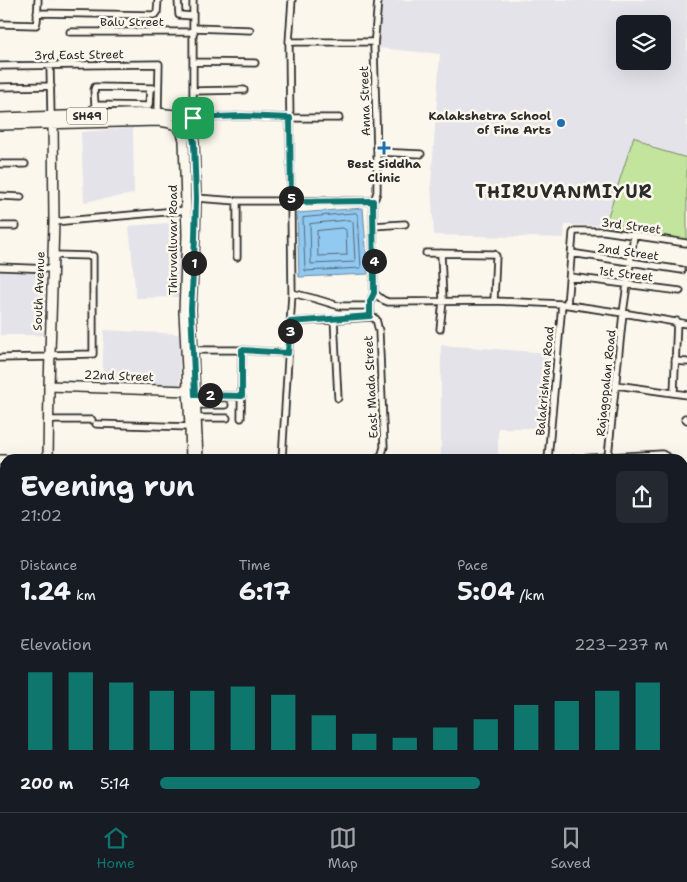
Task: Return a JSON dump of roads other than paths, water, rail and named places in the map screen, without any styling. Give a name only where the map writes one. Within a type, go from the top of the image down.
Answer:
[{"type":"main road","name":"Thiruvalluvar Road","points":[[52,120],[158,113],[175,115],[184,120],[192,132]]},
{"type":"main road","name":"Thiruvalluvar Road","points":[[0,118],[159,121],[176,125],[182,130],[187,210],[184,312],[190,363]]},
{"type":"main road","name":"SH49","points":[[0,125],[52,120]]},
{"type":"main road","name":"South Avenue","points":[[48,454],[54,222],[52,120]]},
{"type":"main road","name":"SH49","points":[[191,454],[191,309],[196,198],[192,132]]},
{"type":"main road","name":"22nd Street","points":[[49,386],[192,393]]},
{"type":"main road","name":"SH49","points":[[192,393],[196,405],[198,454]]},
{"type":"street","points":[[0,24],[36,24],[38,0]]},
{"type":"street","name":"Balu Street","points":[[37,13],[157,14],[158,0]]},
{"type":"street","points":[[178,0],[179,15],[193,16]]},
{"type":"street","points":[[192,132],[194,91],[193,0]]},
{"type":"street","points":[[282,454],[292,293],[289,42],[292,0]]},
{"type":"street","name":"Anna Street","points":[[373,201],[377,192],[374,42],[378,0]]},
{"type":"street","name":"Balu Street","points":[[70,32],[250,30]]},
{"type":"street","points":[[289,42],[374,42]]},
{"type":"street","points":[[194,62],[255,62]]},
{"type":"street","name":"3rd East Street","points":[[0,66],[159,64],[158,88]]},
{"type":"street","points":[[50,65],[52,120]]},
{"type":"street","points":[[0,88],[51,86]]},
{"type":"street","points":[[94,116],[95,87],[158,88],[158,113]]},
{"type":"street","points":[[95,106],[148,107],[150,104],[150,88]]},
{"type":"street","points":[[194,91],[244,90]]},
{"type":"street","points":[[193,118],[242,116],[339,118]]},
{"type":"street","points":[[377,152],[421,154]]},
{"type":"street","points":[[0,164],[25,164]]},
{"type":"street","points":[[0,196],[21,197]]},
{"type":"street","points":[[196,198],[291,202],[373,201]]},
{"type":"street","points":[[237,201],[237,257]]},
{"type":"street","name":"East Mada Street","points":[[373,201],[374,293],[370,301],[370,316],[376,319],[379,331],[384,447],[381,454]]},
{"type":"street","points":[[54,222],[187,210]]},
{"type":"street","points":[[374,226],[406,224]]},
{"type":"street","points":[[0,226],[16,226]]},
{"type":"street","name":"3rd Street","points":[[574,231],[604,231],[686,243]]},
{"type":"street","name":"Balakrishnan Road","points":[[549,454],[574,231]]},
{"type":"street","name":"Rajagopalan Road","points":[[608,454],[623,312],[634,235]]},
{"type":"street","points":[[440,329],[443,301],[441,252]]},
{"type":"street","points":[[426,253],[496,255],[494,301]]},
{"type":"street","name":"2nd Street","points":[[571,253],[682,270]]},
{"type":"street","points":[[0,358],[93,354],[93,256],[53,255]]},
{"type":"street","points":[[0,268],[52,269]]},
{"type":"street","name":"1st Street","points":[[570,277],[680,291]]},
{"type":"street","points":[[292,293],[338,306],[370,306]]},
{"type":"street","points":[[374,293],[388,302],[494,301],[565,305],[623,312],[687,324]]},
{"type":"street","points":[[290,322],[370,316]]},
{"type":"street","points":[[334,319],[338,398]]},
{"type":"street","points":[[674,392],[676,321]]},
{"type":"street","points":[[192,350],[242,350],[288,353]]},
{"type":"street","points":[[241,418],[242,350]]},
{"type":"street","points":[[675,361],[687,362]]},
{"type":"street","points":[[616,385],[687,395]]},
{"type":"street","points":[[192,393],[242,396]]},
{"type":"street","points":[[196,405],[225,405]]},
{"type":"street","points":[[196,418],[227,418]]},
{"type":"street","points":[[48,420],[190,427]]},
{"type":"water","points":[[363,208],[368,274],[299,277],[297,213]]},
{"type":"place","name":"Kalakshetra School of Fine Arts","points":[[561,123]]},
{"type":"place","name":"Best Siddha Clinic","points":[[384,148]]},
{"type":"district","name":"THIRUVANMIYUR","points":[[564,192]]}]
